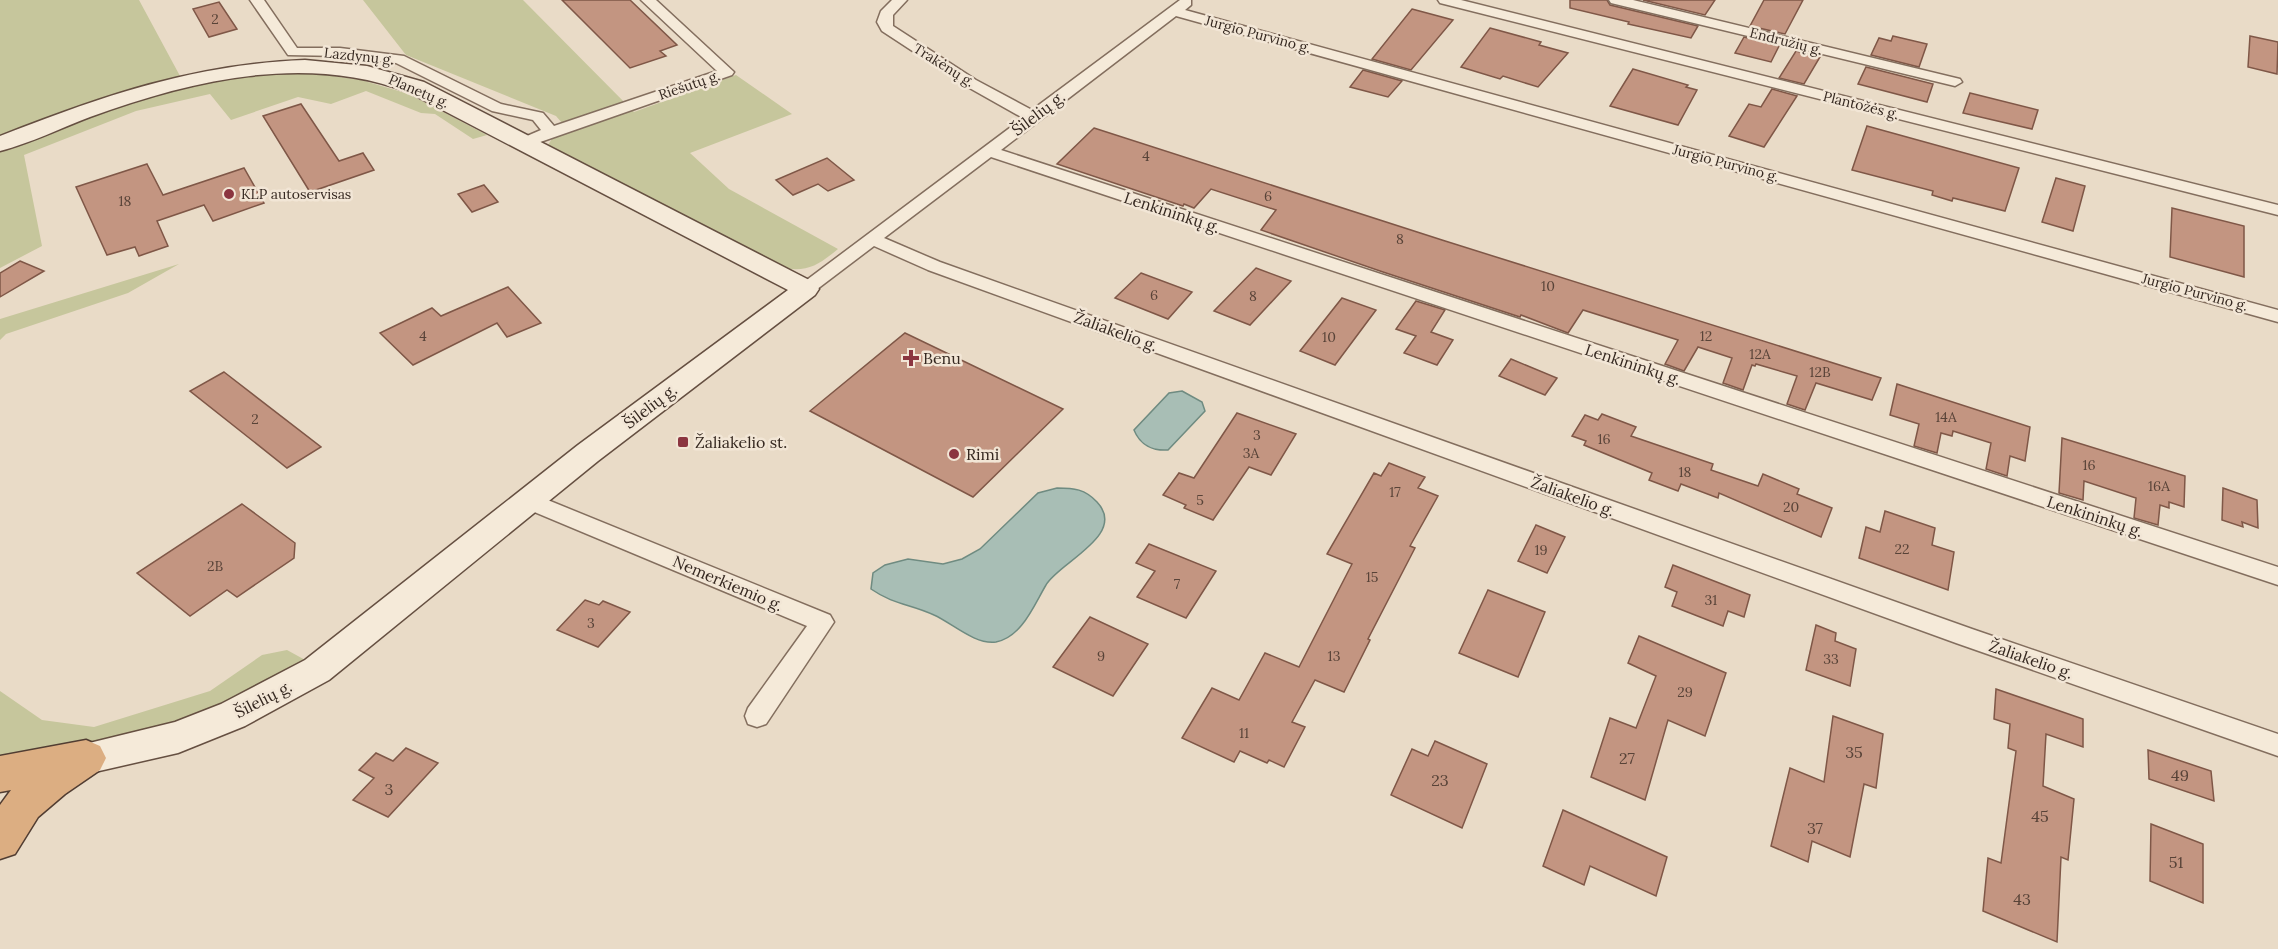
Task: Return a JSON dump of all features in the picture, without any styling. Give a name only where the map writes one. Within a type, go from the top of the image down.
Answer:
[{"type":"highway","points":[[0,774],[86,758]]},
{"type":"highway","points":[[0,840],[24,804],[51,781],[86,758]]},
{"type":"main road","name":"Planetų g.","points":[[0,144],[82,111],[177,82],[225,73],[309,66],[352,69],[416,87],[806,289]]},
{"type":"main road","name":"Šilelių g.","points":[[86,758],[178,737],[233,715],[317,670],[528,500],[806,289]]},
{"type":"street","name":"Lazdynų g.","points":[[256,0],[294,52],[340,52],[399,59],[497,108],[538,116],[551,132]]},
{"type":"street","name":"Riešutų g.","points":[[551,132],[727,72],[648,0]]},
{"type":"street","name":"Trakėnų g.","points":[[900,0],[886,14],[884,22],[887,28],[971,83],[1034,117]]},
{"type":"street","name":"Šilelių g.","points":[[806,289],[1188,0]]},
{"type":"street","name":"Plantožės g.","points":[[1445,0],[2278,210]]},
{"type":"street","name":"Endružių g.","points":[[1616,0],[1955,82]]},
{"type":"street","name":"Jurgio Purvino g.","points":[[1174,11],[2278,316]]},
{"type":"street","points":[[526,142],[551,132]]},
{"type":"street","name":"Lenkininkų g.","points":[[988,151],[2278,576]]},
{"type":"street","name":"Žaliakelio g.","points":[[871,239],[934,266],[1953,632],[2278,745]]},
{"type":"street","name":"Nemerkiemio g.","points":[[528,500],[822,622],[758,716]]},
{"type":"green space","points":[[0,0],[139,0],[180,76],[89,104],[0,139]]},
{"type":"green space","points":[[363,0],[523,0],[634,112],[736,75],[792,114],[690,153],[729,189],[838,249],[810,267],[787,269],[777,267],[551,149],[548,145],[562,123],[556,116],[406,55]]},
{"type":"green space","points":[[304,72],[361,80],[409,94],[487,135],[473,139],[435,114],[421,113],[366,91],[331,104],[298,97],[231,120],[210,94],[136,111],[24,155],[42,246],[0,268],[0,151],[134,98],[218,79]]},
{"type":"green space","points":[[179,264],[128,293],[6,334],[0,340],[0,319]]},
{"type":"green space","points":[[287,650],[307,661],[243,697],[153,733],[32,754],[0,757],[0,691],[42,720],[94,727],[210,691],[262,655]]},
{"type":"shaded area","points":[[1182,391],[1202,402],[1205,411],[1168,450],[1152,448],[1143,443],[1134,430],[1169,393]]},
{"type":"shaded area","points":[[1057,488],[1079,490],[1093,498],[1104,514],[1104,526],[1088,548],[1053,576],[1020,627],[1005,639],[996,642],[980,640],[926,611],[887,598],[871,589],[873,573],[885,565],[908,559],[943,564],[962,559],[980,549],[1038,493]]},
{"type":"building","points":[[562,0],[630,0],[677,45],[660,51],[666,56],[630,68]]},
{"type":"building","points":[[1570,0],[1607,0],[1610,5],[1698,26],[1691,38],[1570,8]]},
{"type":"building","points":[[1643,0],[1715,0],[1705,15]]},
{"type":"building","points":[[1764,0],[1803,0],[1785,34],[1750,26]]},
{"type":"building","points":[[219,2],[237,29],[209,37],[193,9]]},
{"type":"building","points":[[1412,9],[1453,20],[1411,70],[1372,59]]},
{"type":"building","points":[[1490,28],[1541,42],[1539,45],[1568,53],[1538,87],[1503,76],[1500,79],[1461,67]]},
{"type":"building","points":[[1893,36],[1927,44],[1919,67],[1871,55],[1879,38],[1891,41]]},
{"type":"building","points":[[2250,36],[2278,42],[2277,74],[2248,67]]},
{"type":"building","points":[[1744,37],[1779,46],[1771,62],[1735,53]]},
{"type":"building","points":[[1796,51],[1820,57],[1804,84],[1779,78]]},
{"type":"building","points":[[1866,67],[1933,84],[1927,102],[1858,84]]},
{"type":"building","points":[[1633,69],[1688,85],[1686,87],[1697,90],[1678,125],[1610,106]]},
{"type":"building","points":[[1363,70],[1402,81],[1388,97],[1350,87]]},
{"type":"building","points":[[1772,89],[1797,96],[1764,147],[1729,136],[1749,104],[1761,107]]},
{"type":"building","points":[[1970,93],[2038,110],[2032,129],[1963,113]]},
{"type":"building","points":[[301,104],[339,161],[363,153],[374,170],[310,192],[263,116]]},
{"type":"building","points":[[1867,126],[2019,168],[2005,211],[1953,198],[1952,201],[1932,195],[1933,191],[1852,170]]},
{"type":"building","points":[[1094,128],[1881,378],[1872,400],[1816,383],[1805,410],[1787,404],[1797,376],[1756,364],[1752,365],[1743,390],[1723,383],[1732,358],[1698,347],[1684,371],[1665,364],[1678,340],[1583,310],[1568,333],[1521,315],[1520,317],[1261,230],[1276,210],[1211,189],[1194,208],[1184,204],[1183,206],[1057,164]]},
{"type":"building","points":[[827,158],[854,180],[828,191],[818,184],[793,195],[776,180]]},
{"type":"building","points":[[147,164],[163,195],[244,168],[264,203],[213,221],[204,205],[157,221],[168,246],[139,256],[135,247],[107,255],[76,187]]},
{"type":"building","points":[[2056,178],[2085,186],[2073,231],[2042,222]]},
{"type":"building","points":[[484,185],[498,202],[472,212],[458,194]]},
{"type":"building","points":[[2172,208],[2244,226],[2244,277],[2170,257]]},
{"type":"building","points":[[20,261],[44,271],[0,297],[0,273]]},
{"type":"building","points":[[1256,268],[1291,281],[1250,325],[1214,311]]},
{"type":"building","points":[[1141,273],[1192,292],[1168,319],[1115,298]]},
{"type":"building","points":[[508,287],[541,323],[507,337],[497,323],[413,365],[380,333],[432,308],[441,316]]},
{"type":"building","points":[[1342,298],[1376,310],[1335,365],[1300,351]]},
{"type":"building","points":[[1416,301],[1445,310],[1431,332],[1453,340],[1437,365],[1404,353],[1416,336],[1396,329]]},
{"type":"building","name":"Rimi","points":[[905,333],[1063,409],[973,497],[810,411]]},
{"type":"building","points":[[1511,359],[1557,378],[1545,395],[1499,376]]},
{"type":"building","points":[[224,372],[321,447],[287,468],[190,391]]},
{"type":"building","points":[[1897,384],[2030,427],[2025,461],[2010,456],[2007,476],[1986,469],[1991,443],[1953,431],[1952,436],[1941,433],[1937,453],[1914,446],[1919,424],[1890,415]]},
{"type":"building","points":[[1237,413],[1296,434],[1271,475],[1249,467],[1213,520],[1184,508],[1186,505],[1163,495],[1179,473],[1194,478]]},
{"type":"building","points":[[1602,414],[1636,427],[1631,436],[1713,464],[1711,470],[1758,486],[1763,474],[1799,489],[1797,494],[1832,508],[1821,537],[1719,493],[1718,498],[1681,484],[1678,491],[1649,480],[1652,473],[1584,445],[1586,441],[1572,436],[1585,415],[1598,420]]},
{"type":"building","points":[[2062,438],[2185,476],[2184,507],[2169,502],[2169,508],[2160,505],[2158,525],[2134,518],[2136,498],[2084,481],[2083,500],[2059,493]]},
{"type":"building","points":[[1389,463],[1425,477],[1418,488],[1438,496],[1410,546],[1415,548],[1368,639],[1370,640],[1344,692],[1315,680],[1292,722],[1305,727],[1284,767],[1269,760],[1267,763],[1240,751],[1234,762],[1182,738],[1212,688],[1239,700],[1265,653],[1299,667],[1352,564],[1327,554],[1374,473],[1381,476]]},
{"type":"building","points":[[2223,488],[2257,500],[2258,528],[2242,522],[2243,527],[2222,520]]},
{"type":"building","points":[[242,504],[295,543],[294,558],[237,597],[227,590],[190,616],[137,573]]},
{"type":"building","points":[[1885,511],[1935,528],[1932,545],[1954,552],[1948,590],[1859,558],[1866,527],[1880,532]]},
{"type":"building","points":[[1536,525],[1565,537],[1547,573],[1518,561]]},
{"type":"building","points":[[1149,544],[1216,571],[1186,618],[1137,597],[1155,571],[1136,563]]},
{"type":"building","points":[[1673,565],[1750,595],[1744,617],[1728,611],[1723,626],[1672,606],[1677,592],[1665,587]]},
{"type":"building","points":[[1488,590],[1545,612],[1518,677],[1459,653]]},
{"type":"building","points":[[585,600],[599,605],[603,601],[630,612],[598,647],[557,630]]},
{"type":"building","points":[[1090,617],[1148,644],[1113,696],[1053,667]]},
{"type":"building","points":[[1816,625],[1836,633],[1835,641],[1856,649],[1850,686],[1806,670]]},
{"type":"building","points":[[1639,636],[1726,673],[1705,736],[1668,720],[1645,800],[1591,777],[1610,718],[1636,728],[1656,676],[1628,663]]},
{"type":"building","points":[[1996,689],[2083,719],[2083,747],[2046,734],[2043,786],[2074,799],[2068,860],[2061,857],[2057,942],[1983,911],[1988,858],[2001,863],[2016,751],[2008,748],[2010,724],[1994,719]]},
{"type":"building","points":[[1833,716],[1883,734],[1876,788],[1864,784],[1850,857],[1812,841],[1808,862],[1771,846],[1790,768],[1824,782]]},
{"type":"building","points":[[1435,741],[1487,764],[1462,828],[1391,795],[1412,749],[1428,756]]},
{"type":"building","points":[[406,748],[438,763],[388,817],[353,800],[374,778],[359,770],[376,753],[393,761]]},
{"type":"building","points":[[2148,750],[2211,771],[2214,801],[2149,779]]},
{"type":"building","points":[[1563,810],[1667,857],[1656,896],[1590,866],[1584,885],[1543,866]]},
{"type":"building","points":[[2151,824],[2203,844],[2203,903],[2150,881]]},
{"type":"place","name":"KLP autoservisas","points":[[229,194]]},
{"type":"place","name":"Benu","points":[[911,358]]},
{"type":"place","name":"Žaliakelio st.","points":[[683,442]]},
{"type":"place","name":"Rimi","points":[[954,454]]}]
